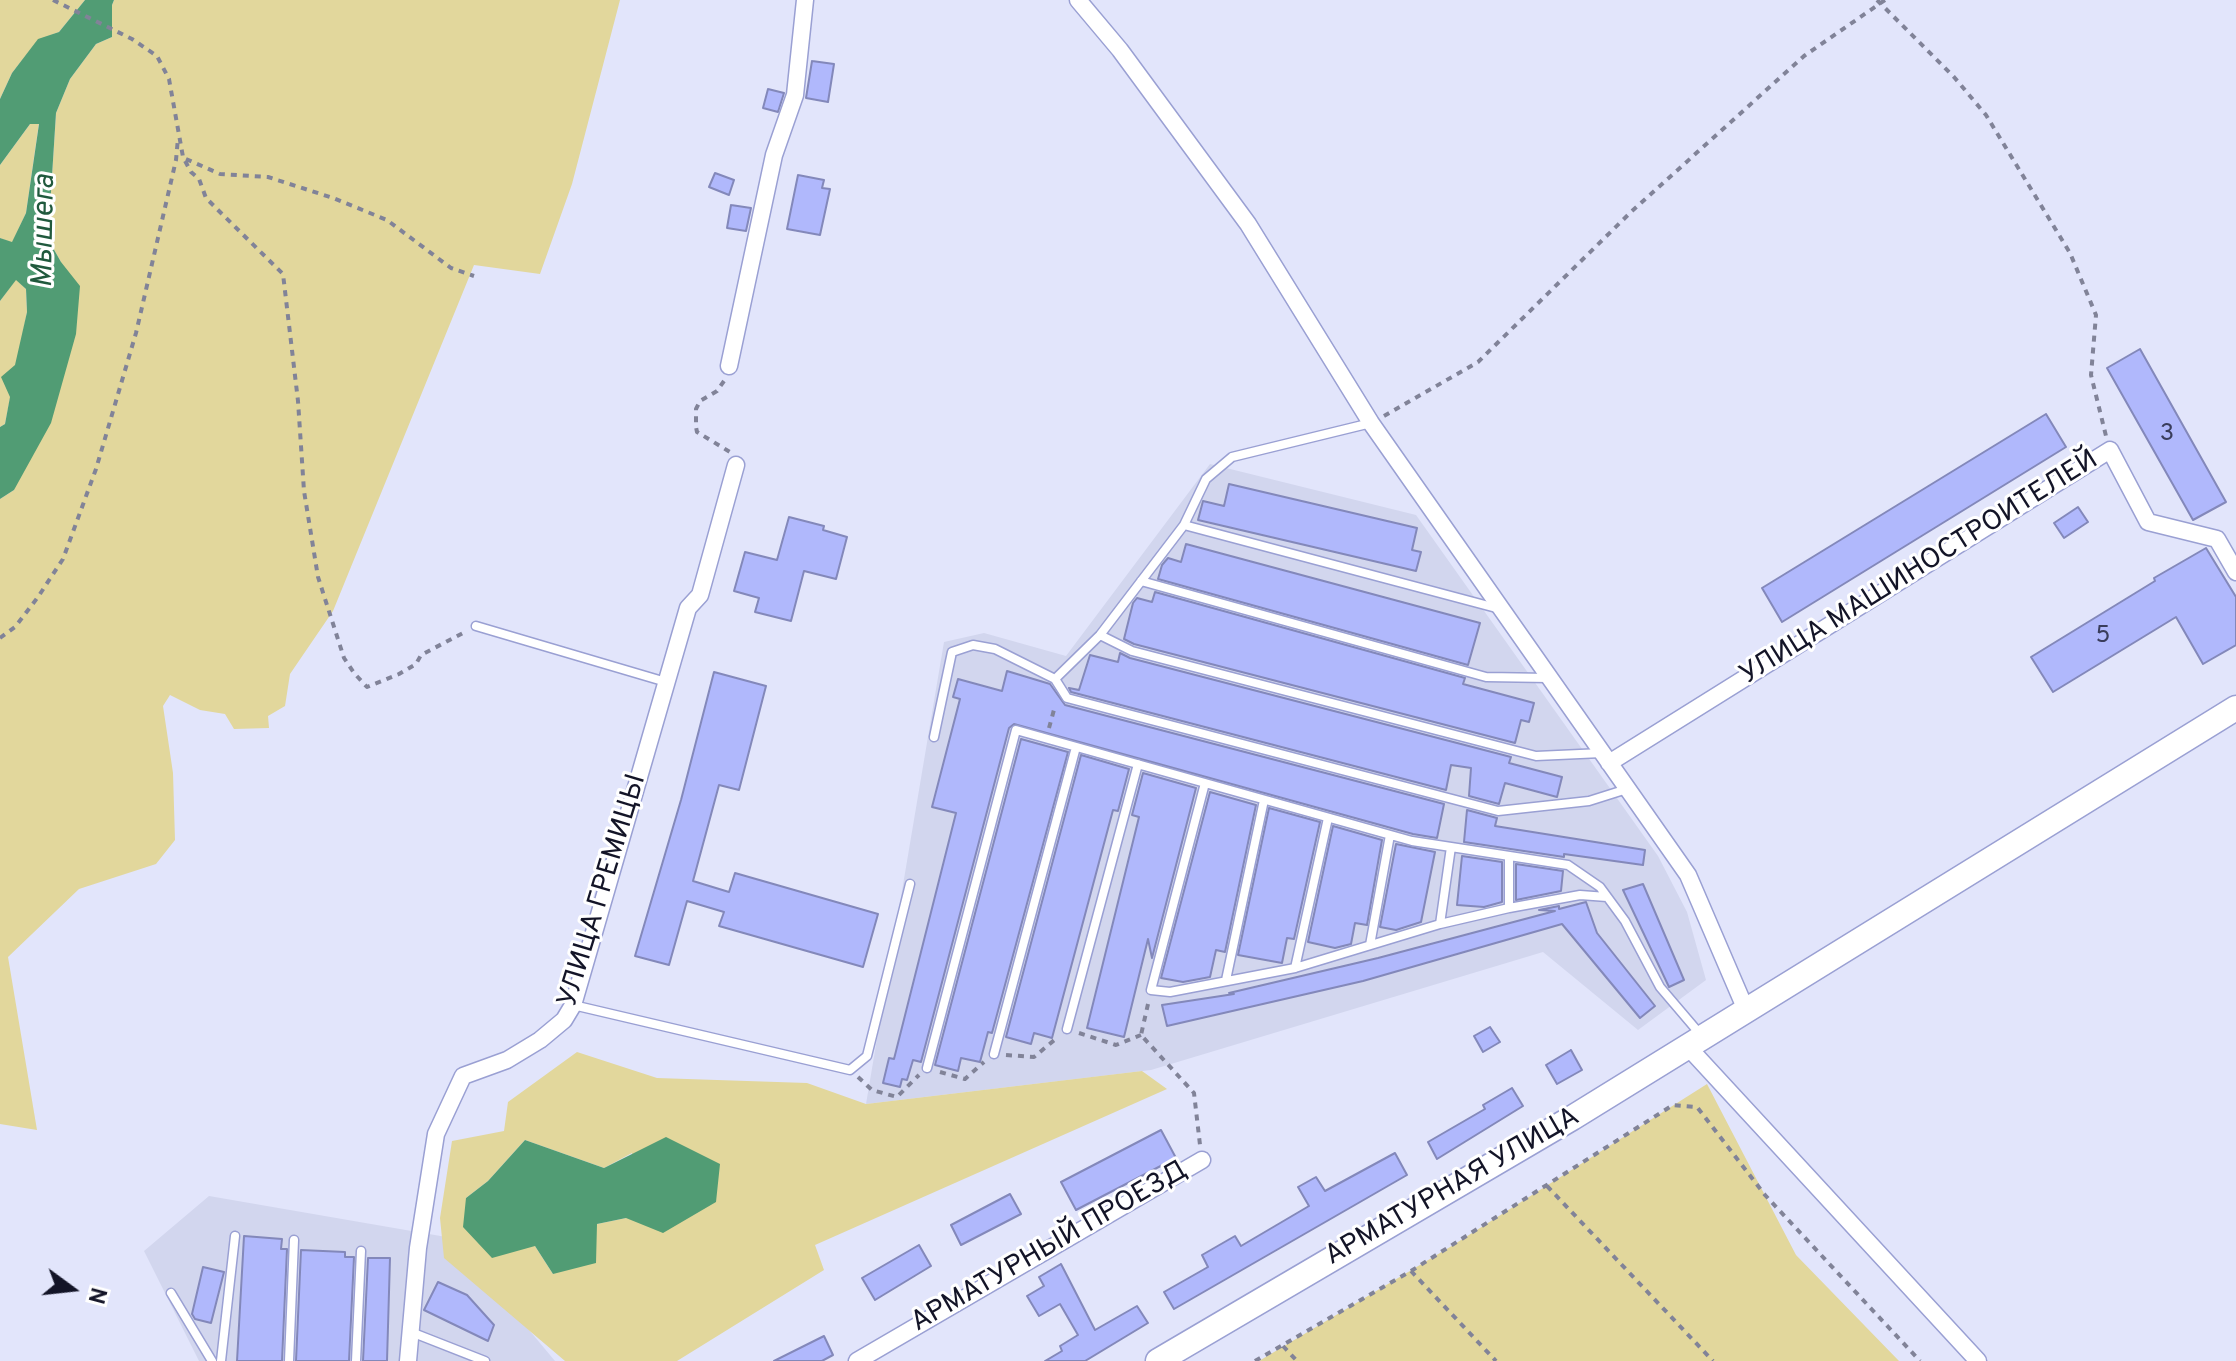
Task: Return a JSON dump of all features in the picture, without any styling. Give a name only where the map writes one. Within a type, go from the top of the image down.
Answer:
[{"type":"street","points":[[729,366],[774,155],[795,95],[805,0]]},
{"type":"street","points":[[1078,0],[1120,50],[1248,224],[1371,423],[1688,875],[1746,1010]]},
{"type":"street","name":"УЛИЦА МАШИНОСТРОИТЕЛЕЙ","points":[[1605,758],[2110,450],[2148,522],[2217,539],[2236,572]]},
{"type":"street","name":"УЛИЦА ГРЕМИЦЫ","points":[[408,1361],[418,1248],[436,1134],[463,1076],[507,1060],[540,1040],[564,1020],[573,1005],[688,608],[700,595],[736,465]]},
{"type":"street","name":"АРМАТУРНАЯ УЛИЦА","points":[[1158,1361],[1558,1126],[2236,708]]},
{"type":"street","points":[[1695,1042],[1978,1361]]},
{"type":"street","name":"АРМАТУРНЫЙ ПРОЕЗД","points":[[857,1361],[1202,1160]]},
{"type":"lane","points":[[1058,682],[1100,635],[1184,525],[1206,479],[1232,457],[1371,423]]},
{"type":"lane","points":[[1184,525],[1501,609]]},
{"type":"lane","points":[[1141,581],[1486,677],[1550,678]]},
{"type":"lane","points":[[476,626],[667,683]]},
{"type":"lane","points":[[1100,635],[1132,651],[1536,756],[1605,758]]},
{"type":"lane","points":[[934,737],[952,652],[973,645],[995,649],[1058,682],[1067,698],[1498,811],[1589,801],[1627,789]]},
{"type":"lane","points":[[927,1068],[1016,730],[1390,835],[1568,865],[1600,887],[1625,921],[1660,987],[1695,1042]]},
{"type":"lane","points":[[994,1054],[1076,747]]},
{"type":"lane","points":[[1067,1029],[1138,764]]},
{"type":"lane","points":[[1205,783],[1151,990],[1170,992],[1295,968],[1440,924],[1509,908],[1580,895],[1607,897]]},
{"type":"lane","points":[[1226,980],[1264,800]]},
{"type":"lane","points":[[1295,968],[1328,818]]},
{"type":"lane","points":[[1370,945],[1390,835]]},
{"type":"lane","points":[[1440,924],[1451,847]]},
{"type":"lane","points":[[1509,856],[1509,908]]},
{"type":"lane","points":[[573,1005],[850,1070],[867,1056],[910,884]]},
{"type":"lane","points":[[221,1361],[235,1236]]},
{"type":"lane","points":[[289,1361],[294,1240]]},
{"type":"lane","points":[[356,1361],[361,1251]]},
{"type":"lane","points":[[171,1293],[212,1361]]},
{"type":"lane","points":[[410,1332],[485,1361]]},
{"type":"path","points":[[53,0],[132,39],[157,56],[169,79],[183,157],[199,179],[206,198],[283,274],[298,401],[304,491],[318,577],[344,658],[354,673],[367,687],[399,674],[416,664],[421,655],[476,626]]},
{"type":"path","points":[[1371,423],[1478,362],[1631,212],[1804,56],[1881,1],[1986,115],[2070,253],[2096,315],[2091,375],[2110,450]]},
{"type":"path","points":[[0,638],[15,627],[63,559],[96,469],[136,333],[176,160],[178,132]]},
{"type":"path","points":[[183,157],[220,174],[268,177],[303,186],[387,220],[451,268],[474,276]]},
{"type":"path","points":[[729,366],[723,384],[700,401],[695,416],[697,432],[726,447],[736,465]]},
{"type":"path","points":[[1046,738],[1058,682]]},
{"type":"path","points":[[1151,990],[1141,1035],[1194,1093],[1202,1160]]},
{"type":"path","points":[[1255,1361],[1411,1271],[1673,1105],[1697,1107],[1765,1195],[1920,1361]]},
{"type":"path","points":[[1546,1186],[1713,1361]]},
{"type":"path","points":[[1411,1271],[1496,1361]]},
{"type":"path","points":[[1283,1346],[1297,1361]]},
{"type":"shaded area","points":[[0,0],[85,0],[59,32],[38,40],[12,73],[0,99]]},
{"type":"shaded area","points":[[114,0],[620,0],[572,184],[540,274],[474,265],[333,611],[290,674],[285,706],[268,716],[269,728],[234,729],[225,714],[200,710],[170,695],[163,706],[173,773],[175,840],[156,864],[79,889],[8,957],[37,1130],[0,1124],[0,499],[14,490],[61,262],[48,239],[56,113],[70,79],[96,44],[112,37]]},
{"type":"shaded area","points":[[39,123],[26,213],[12,243],[0,238],[0,165],[30,124]]},
{"type":"shaded area","points":[[16,279],[26,289],[27,312],[5,424],[0,427],[0,301]]},
{"type":"shaded area","points":[[1210,464],[1416,515],[1658,856],[1687,912],[1706,980],[1638,1030],[1543,952],[1151,1070],[866,1104],[944,642],[984,633],[1066,656]]},
{"type":"shaded area","points":[[577,1052],[657,1078],[807,1083],[866,1104],[1142,1071],[1167,1089],[815,1245],[824,1270],[677,1361],[565,1361],[444,1258],[440,1218],[452,1141],[504,1131],[508,1102]],"holes":[[[525,1140],[604,1168],[632,1153],[626,1218],[597,1224],[553,1274],[535,1246],[466,1198],[488,1181]]]},
{"type":"shaded area","points":[[1707,1084],[1796,1255],[1899,1361],[1259,1361],[1450,1247]]},
{"type":"shaded area","points":[[209,1196],[452,1238],[555,1361],[199,1361],[144,1251]]},
{"type":"water","name":"Мышега","points":[[85,0],[114,0],[112,37],[96,44],[70,79],[56,113],[48,239],[80,286],[76,334],[51,423],[14,490],[0,499],[0,427],[5,424],[10,397],[1,377],[15,365],[27,312],[26,289],[16,280],[0,301],[0,238],[12,242],[26,213],[39,124],[30,124],[0,165],[0,99],[12,73],[38,39],[59,32]]},
{"type":"water","points":[[666,1137],[720,1164],[716,1202],[663,1233],[626,1218],[597,1224],[596,1263],[553,1274],[535,1246],[492,1258],[463,1227],[466,1198],[488,1181],[525,1140],[604,1168]]},
{"type":"building","points":[[812,61],[834,64],[828,102],[806,98]]},
{"type":"building","points":[[768,89],[784,93],[778,112],[763,108]]},
{"type":"building","points":[[715,173],[734,180],[729,195],[709,187]]},
{"type":"building","points":[[798,175],[824,180],[822,188],[830,189],[820,235],[787,229]]},
{"type":"building","points":[[731,205],[751,208],[746,231],[727,228]]},
{"type":"building","points":[[2140,349],[2226,502],[2193,520],[2107,368]]},
{"type":"building","points":[[2046,414],[2066,447],[1782,622],[1762,588]]},
{"type":"building","points":[[1229,484],[1417,528],[1412,550],[1421,552],[1416,571],[1198,520],[1203,501],[1224,506]]},
{"type":"building","points":[[2078,507],[2088,522],[2064,538],[2054,523]]},
{"type":"building","points":[[789,517],[824,526],[823,530],[847,537],[836,579],[804,571],[791,621],[755,612],[759,598],[734,591],[745,552],[777,560]]},
{"type":"building","points":[[1186,544],[1480,623],[1468,665],[1158,579],[1162,565],[1168,558],[1181,562]]},
{"type":"building","points":[[2206,548],[2236,597],[2236,645],[2203,664],[2176,617],[2053,692],[2031,657]]},
{"type":"building","points":[[1155,592],[1465,678],[1463,684],[1534,703],[1529,722],[1521,720],[1515,743],[1124,639],[1133,603],[1137,598],[1152,602]]},
{"type":"building","points":[[1120,653],[1511,757],[1509,763],[1562,777],[1557,797],[1505,783],[1499,804],[1469,796],[1471,768],[1451,765],[1446,790],[1071,692],[1069,688],[1079,690],[1090,655],[1118,662]]},
{"type":"building","points":[[1007,671],[1050,684],[1065,705],[1444,804],[1437,838],[1014,724],[1009,728],[921,1062],[913,1060],[907,1080],[902,1079],[900,1087],[883,1083],[889,1058],[894,1059],[956,813],[932,807],[960,699],[953,697],[958,679],[1002,691]]},
{"type":"building","points":[[714,672],[766,686],[739,790],[719,785],[693,881],[729,892],[735,873],[878,914],[863,967],[719,926],[724,912],[687,901],[669,965],[635,956],[681,800]]},
{"type":"building","points":[[1021,739],[1068,752],[992,1033],[988,1032],[980,1062],[961,1058],[958,1071],[935,1065]]},
{"type":"building","points":[[1081,755],[1129,769],[1118,811],[1113,810],[1052,1038],[1034,1033],[1031,1044],[1006,1037]]},
{"type":"building","points":[[1143,773],[1196,788],[1152,958],[1148,939],[1124,1037],[1087,1028],[1139,817],[1132,815]]},
{"type":"building","points":[[1210,792],[1256,805],[1225,952],[1216,950],[1210,977],[1183,982],[1161,978]]},
{"type":"building","points":[[1269,808],[1320,822],[1294,939],[1287,938],[1282,963],[1238,955]]},
{"type":"building","points":[[1467,810],[1497,818],[1495,826],[1645,850],[1643,865],[1464,842]]},
{"type":"building","points":[[1333,826],[1382,840],[1367,925],[1355,923],[1351,944],[1335,948],[1308,942]]},
{"type":"building","points":[[1396,844],[1435,852],[1421,922],[1396,930],[1380,927]]},
{"type":"building","points":[[1462,856],[1502,862],[1502,902],[1484,907],[1457,905]]},
{"type":"building","points":[[1516,864],[1563,871],[1561,891],[1516,900]]},
{"type":"building","points":[[1643,884],[1684,980],[1669,987],[1623,890]]},
{"type":"building","points":[[1586,902],[1597,933],[1655,1006],[1640,1018],[1562,924],[1363,981],[1167,1026],[1162,1005],[1234,994],[1229,993],[1378,958],[1555,911],[1539,910]]},
{"type":"building","points":[[1490,1027],[1500,1042],[1483,1052],[1474,1036]]},
{"type":"building","points":[[1571,1050],[1582,1070],[1557,1084],[1546,1065]]},
{"type":"building","points":[[1512,1088],[1523,1106],[1437,1159],[1428,1142],[1485,1109],[1483,1105]]},
{"type":"building","points":[[1161,1130],[1176,1158],[1076,1210],[1061,1182]]},
{"type":"building","points":[[1395,1153],[1407,1175],[1174,1309],[1164,1292],[1208,1267],[1202,1255],[1235,1236],[1241,1246],[1309,1206],[1298,1187],[1316,1177],[1325,1191]]},
{"type":"building","points":[[1010,1194],[1021,1214],[961,1245],[951,1225]]},
{"type":"building","points":[[244,1236],[282,1239],[281,1249],[287,1249],[282,1361],[237,1361]]},
{"type":"building","points":[[919,1245],[931,1266],[875,1300],[862,1278]]},
{"type":"building","points":[[301,1250],[345,1252],[345,1257],[354,1257],[349,1361],[296,1361]]},
{"type":"building","points":[[368,1258],[390,1258],[387,1361],[363,1361]]},
{"type":"building","points":[[1061,1264],[1095,1330],[1137,1306],[1148,1323],[1085,1361],[1045,1361],[1062,1351],[1060,1346],[1078,1335],[1060,1304],[1039,1316],[1027,1296],[1044,1286],[1039,1277]]},
{"type":"building","points":[[203,1267],[224,1272],[211,1323],[195,1319],[192,1314]]},
{"type":"building","points":[[438,1282],[467,1295],[494,1325],[488,1341],[424,1310]]},
{"type":"building","points":[[824,1336],[833,1355],[822,1361],[774,1361]]}]
